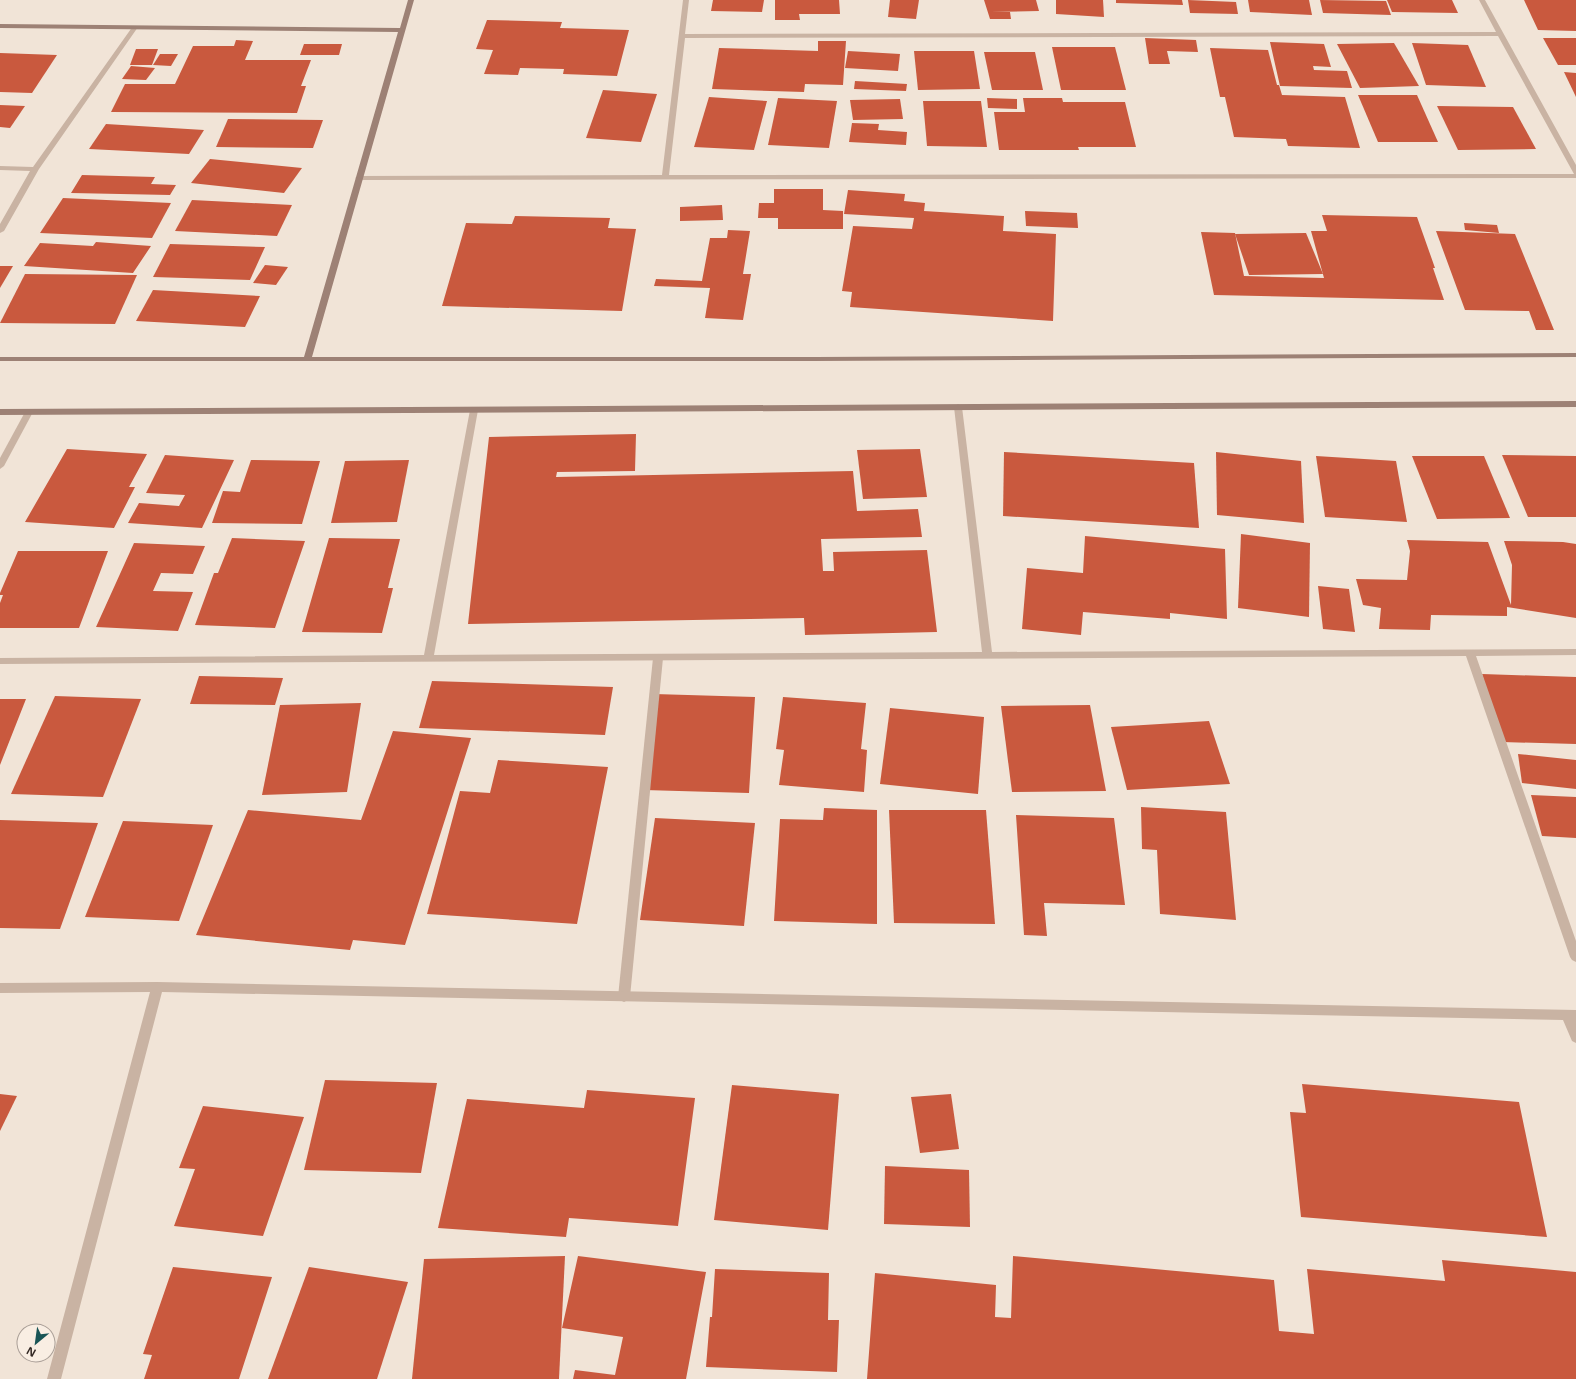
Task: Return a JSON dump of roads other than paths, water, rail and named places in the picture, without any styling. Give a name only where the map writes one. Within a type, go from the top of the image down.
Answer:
[{"type":"street","points":[[307,359],[411,0]]},
{"type":"street","points":[[664,178],[686,0]]},
{"type":"street","points":[[1482,0],[1576,172]]},
{"type":"street","points":[[0,26],[402,30]]},
{"type":"street","points":[[0,231],[35,169],[135,27]]},
{"type":"street","points":[[681,36],[1501,34]]},
{"type":"street","points":[[0,168],[35,169]]},
{"type":"street","points":[[359,178],[1576,176]]},
{"type":"street","points":[[0,359],[815,359],[1576,355]]},
{"type":"street","points":[[0,412],[1576,404]]},
{"type":"street","points":[[958,407],[987,655]]},
{"type":"street","points":[[428,659],[474,410]]},
{"type":"street","points":[[0,466],[29,412]]},
{"type":"street","points":[[0,661],[1576,652]]},
{"type":"street","points":[[1470,653],[1576,957]]},
{"type":"street","points":[[624,996],[658,658]]},
{"type":"street","points":[[54,1379],[158,987]]},
{"type":"street","points":[[0,988],[158,987],[1572,1016],[1576,1038]]}]
